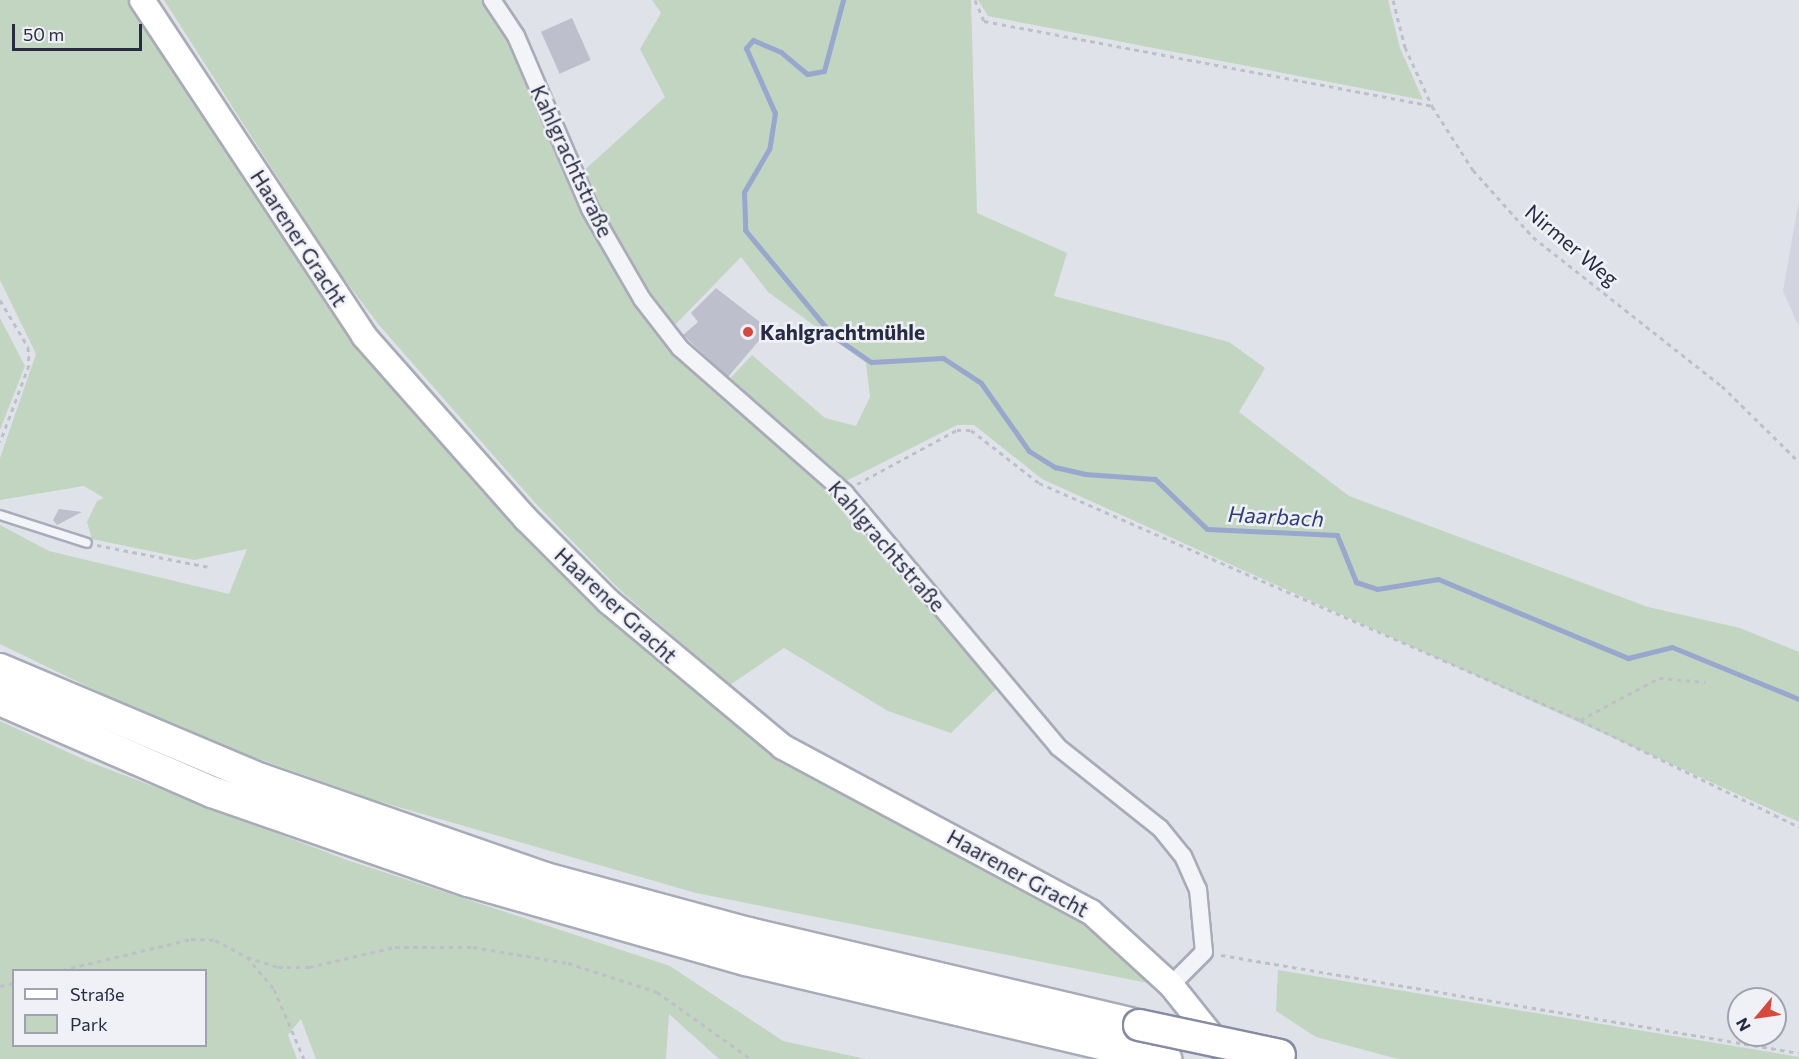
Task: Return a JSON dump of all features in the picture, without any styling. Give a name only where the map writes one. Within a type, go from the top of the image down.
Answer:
[{"type":"highway","points":[[0,669],[261,779],[545,878],[749,933],[1287,1057]]},
{"type":"highway","points":[[0,700],[212,792],[468,881],[746,960],[1166,1059]]},
{"type":"main road","name":"Haarener Gracht","points":[[142,0],[364,336],[526,519],[609,602],[783,747],[1091,912],[1171,985],[1229,1059]]},
{"type":"street","name":"Kahlgrachtstraße","points":[[492,0],[516,36],[590,209],[642,299],[680,348],[845,493],[1066,756],[1160,828],[1183,856],[1198,889],[1204,952]]},
{"type":"street","points":[[1171,985],[1204,952]]},
{"type":"lane","points":[[0,515],[87,543]]},
{"type":"path","points":[[975,0],[984,21],[1432,106]]},
{"type":"path","name":"Nirmer Weg","points":[[1393,0],[1405,47],[1432,106],[1473,170],[1533,237],[1722,386],[1799,462]]},
{"type":"path","points":[[0,300],[28,347],[29,365],[0,442]]},
{"type":"path","points":[[845,493],[957,430],[971,430],[1039,483],[1580,720],[1799,827]]},
{"type":"path","points":[[87,543],[209,567]]},
{"type":"path","points":[[1580,720],[1659,678],[1706,682]]},
{"type":"path","points":[[66,969],[191,939],[215,940],[248,957],[278,967],[309,967],[395,947],[473,947],[568,963],[657,992],[751,1059]]},
{"type":"path","points":[[1204,952],[1799,1053]]},
{"type":"path","points":[[248,957],[274,989],[304,1059]]},
{"type":"shaded area","points":[[1799,200],[1799,327],[1783,291]]},
{"type":"green space","points":[[0,0],[131,0],[312,278],[660,660],[1085,921],[1158,985],[696,893],[374,800],[175,729],[0,644],[0,525],[49,551],[229,594],[247,549],[194,560],[92,539],[87,522],[97,501],[104,498],[84,486],[0,500],[0,458],[36,354],[0,280]]},
{"type":"green space","points":[[164,0],[484,0],[510,38],[638,302],[839,496],[1000,685],[951,733],[888,711],[784,648],[730,685],[621,591],[537,505],[379,325],[335,267]]},
{"type":"green space","points":[[652,0],[971,0],[977,213],[1067,253],[1054,296],[1229,342],[1265,368],[1239,412],[1349,496],[1648,607],[1740,628],[1799,652],[1799,822],[1042,479],[974,425],[957,425],[842,483],[726,383],[752,355],[825,418],[856,426],[870,397],[866,363],[768,292],[741,257],[671,329],[646,296],[579,175],[665,97],[640,49],[661,13]]},
{"type":"green space","points":[[978,0],[1388,0],[1400,48],[1423,100],[988,16]]},
{"type":"green space","points":[[0,318],[25,366],[0,430]]},
{"type":"green space","points":[[0,721],[87,761],[347,860],[670,966],[783,1041],[866,1059],[719,1059],[669,1014],[666,1059],[316,1059],[301,1019],[288,1035],[297,1059],[0,1059]]},
{"type":"green space","points":[[1278,970],[1727,1045],[1727,1047],[1799,1057],[1799,1059],[1398,1059],[1316,1037],[1276,1011]]},
{"type":"building","points":[[572,18],[591,60],[560,74],[541,32]]},
{"type":"building","name":"Kahlgrachtmühle","points":[[716,288],[769,329],[728,377],[683,335],[698,322],[691,313]]},
{"type":"building","points":[[59,509],[82,512],[57,525],[53,520]]},
{"type":"waterway","name":"Haarbach","points":[[843,0],[824,71],[807,74],[781,52],[753,40],[746,48],[775,113],[769,149],[744,192],[745,230],[833,336],[871,362],[943,358],[981,383],[1029,451],[1055,467],[1085,474],[1155,479],[1207,529],[1337,535],[1356,582],[1377,589],[1438,579],[1628,658],[1672,647],[1799,699]]},
{"type":"place","name":"Kahlgrachtmühle","points":[[748,332]]}]
